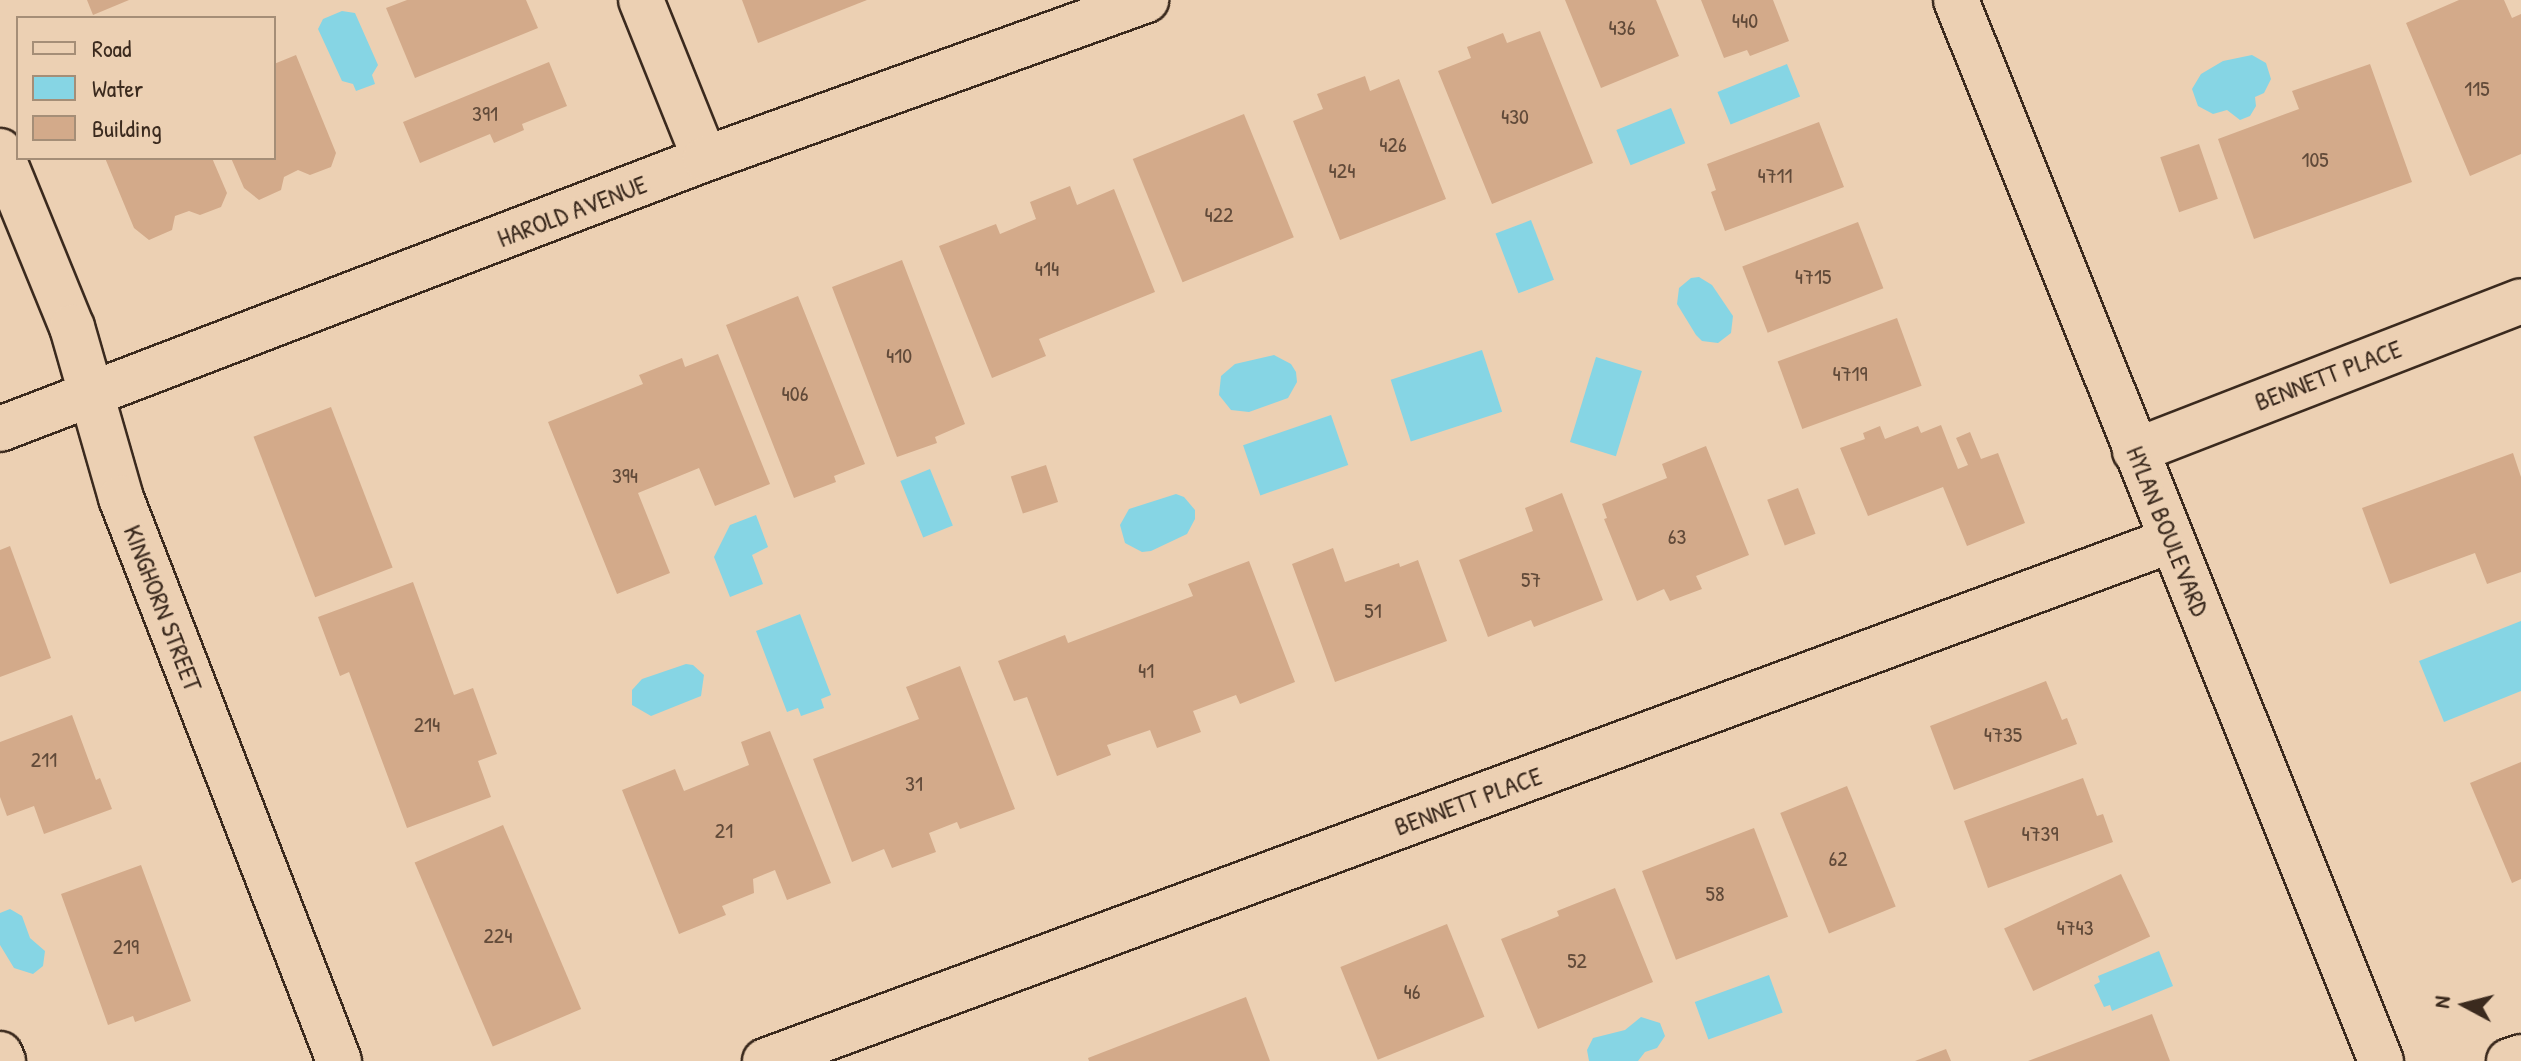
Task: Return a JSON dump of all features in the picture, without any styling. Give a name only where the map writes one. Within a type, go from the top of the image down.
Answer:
[{"type":"street","points":[[641,0],[705,159]]},
{"type":"street","name":"HAROLD AVENUE","points":[[0,429],[91,397],[705,159],[1146,0]]},
{"type":"street","name":"HYLAN BOULEVARD","points":[[1956,0],[2381,1061]]},
{"type":"street","name":"KINGHORN STREET","points":[[0,151],[72,327],[121,498],[339,1061]]},
{"type":"street","name":"BENNETT PLACE","points":[[2135,451],[2521,301]]},
{"type":"street","name":"BENNETT PLACE","points":[[765,1061],[2172,540]]},
{"type":"street","points":[[0,1054],[3,1061]]},
{"type":"street","points":[[2509,1061],[2521,1057]]},
{"type":"water","points":[[342,11],[355,13],[378,65],[372,75],[375,84],[356,91],[353,84],[342,81],[318,29],[323,19]]},
{"type":"water","points":[[2252,55],[2266,63],[2271,79],[2264,93],[2255,97],[2256,106],[2250,116],[2240,120],[2227,110],[2213,114],[2198,106],[2192,89],[2201,74],[2223,61]]},
{"type":"water","points":[[1787,64],[1800,96],[1731,125],[1717,92]]},
{"type":"water","points":[[1671,108],[1685,143],[1631,165],[1616,130]]},
{"type":"water","points":[[1531,220],[1554,280],[1518,293],[1496,234]]},
{"type":"water","points":[[1699,277],[1712,285],[1733,316],[1731,333],[1718,343],[1702,341],[1677,304],[1679,288],[1691,278]]},
{"type":"water","points":[[1482,350],[1502,412],[1411,441],[1391,380]]},
{"type":"water","points":[[1274,355],[1291,364],[1296,372],[1297,382],[1288,398],[1249,412],[1231,410],[1219,395],[1221,376],[1235,364]]},
{"type":"water","points":[[1596,357],[1642,371],[1616,456],[1570,442]]},
{"type":"water","points":[[1331,415],[1348,465],[1260,495],[1243,445]]},
{"type":"water","points":[[930,469],[953,526],[923,538],[900,481]]},
{"type":"water","points":[[1176,494],[1184,497],[1195,510],[1195,519],[1187,534],[1151,551],[1142,552],[1125,543],[1120,525],[1129,509]]},
{"type":"water","points":[[756,515],[768,547],[752,555],[763,584],[730,597],[714,557],[730,525]]},
{"type":"water","points":[[800,614],[831,695],[821,699],[824,708],[801,716],[798,708],[787,712],[756,631]]},
{"type":"water","points":[[2521,621],[2521,691],[2444,722],[2419,661]]},
{"type":"water","points":[[686,664],[693,665],[704,675],[701,696],[651,716],[632,705],[632,690],[642,679]]},
{"type":"water","points":[[10,909],[22,916],[30,938],[45,951],[43,966],[33,974],[14,968],[0,945],[0,913]]},
{"type":"water","points":[[2159,951],[2173,986],[2112,1011],[2110,1005],[2104,1007],[2094,985],[2100,982],[2098,976]]},
{"type":"water","points":[[1769,975],[1783,1013],[1708,1040],[1695,1002]]},
{"type":"water","points":[[1641,1017],[1660,1023],[1665,1036],[1657,1048],[1645,1052],[1638,1061],[1589,1061],[1587,1050],[1593,1038],[1625,1030]]},
{"type":"building","points":[[87,0],[129,0],[93,15]]},
{"type":"building","points":[[407,0],[526,0],[538,28],[415,78],[386,8]]},
{"type":"building","points":[[742,0],[867,0],[758,43]]},
{"type":"building","points":[[1565,0],[1656,0],[1679,56],[1601,88]]},
{"type":"building","points":[[1701,0],[1773,0],[1789,41],[1750,56],[1747,50],[1724,58]]},
{"type":"building","points":[[2459,0],[2504,0],[2512,18],[2521,14],[2521,154],[2470,176],[2406,23]]},
{"type":"building","points":[[1540,31],[1593,163],[1492,204],[1438,71],[1471,58],[1467,47],[1503,33],[1507,43]]},
{"type":"building","points":[[296,55],[336,153],[331,167],[310,175],[298,170],[284,177],[281,190],[259,200],[244,188],[232,160],[276,160],[276,63]]},
{"type":"building","points":[[549,62],[567,106],[522,124],[524,130],[494,143],[490,134],[420,163],[403,122]]},
{"type":"building","points":[[2370,64],[2412,182],[2254,239],[2218,139],[2299,109],[2292,91]]},
{"type":"building","points":[[1365,76],[1370,91],[1399,79],[1446,199],[1340,240],[1293,121],[1323,109],[1317,94]]},
{"type":"building","points":[[1244,114],[1294,237],[1183,282],[1133,159]]},
{"type":"building","points":[[1819,122],[1844,187],[1725,231],[1711,192],[1716,190],[1707,164]]},
{"type":"building","points":[[2199,144],[2218,199],[2179,212],[2160,157]]},
{"type":"building","points":[[106,160],[213,160],[227,193],[221,207],[200,215],[189,211],[175,216],[172,230],[149,240],[134,228]]},
{"type":"building","points":[[1070,186],[1077,205],[1114,189],[1155,292],[1039,339],[1046,356],[992,378],[939,246],[996,224],[1000,234],[1036,219],[1030,202]]},
{"type":"building","points":[[1858,222],[1883,288],[1768,333],[1742,266]]},
{"type":"building","points":[[902,260],[965,424],[935,437],[937,443],[897,457],[832,287]]},
{"type":"building","points":[[798,296],[865,464],[834,476],[836,482],[794,498],[726,325]]},
{"type":"building","points":[[1897,318],[1922,386],[1802,429],[1778,361]]},
{"type":"building","points":[[718,354],[770,484],[715,506],[699,468],[638,493],[670,573],[617,594],[548,422],[643,384],[639,375],[682,358],[685,367]]},
{"type":"building","points":[[331,407],[393,568],[315,597],[254,437]]},
{"type":"building","points":[[1941,425],[1958,469],[1968,465],[1956,438],[1970,432],[1981,459],[1998,453],[2025,523],[1967,546],[1943,487],[1868,516],[1840,448],[1865,439],[1863,433],[1880,426],[1885,439],[1918,426],[1921,433]]},
{"type":"building","points":[[1706,446],[1749,555],[1696,576],[1702,589],[1670,601],[1664,589],[1637,601],[1604,519],[1607,518],[1602,504],[1667,478],[1662,464]]},
{"type":"building","points":[[2513,453],[2521,477],[2521,572],[2487,584],[2475,553],[2390,584],[2362,508]]},
{"type":"building","points":[[1046,465],[1058,502],[1023,514],[1011,476]]},
{"type":"building","points":[[1798,488],[1816,534],[1785,546],[1767,500]]},
{"type":"building","points":[[1562,493],[1603,600],[1534,627],[1531,620],[1488,637],[1459,560],[1533,531],[1525,508]]},
{"type":"building","points":[[10,546],[51,658],[0,677],[0,550]]},
{"type":"building","points":[[1333,548],[1345,582],[1399,563],[1400,567],[1418,560],[1447,641],[1335,682],[1292,564]]},
{"type":"building","points":[[1249,561],[1295,682],[1240,704],[1236,695],[1193,711],[1201,732],[1157,748],[1150,730],[1107,745],[1111,755],[1057,776],[1027,697],[1014,701],[998,661],[1065,635],[1068,643],[1193,596],[1188,584]]},
{"type":"building","points":[[413,582],[454,695],[473,688],[497,754],[478,761],[491,797],[407,828],[349,672],[340,676],[318,617]]},
{"type":"building","points":[[960,666],[1015,809],[960,829],[957,822],[929,833],[936,852],[892,868],[884,849],[852,862],[813,759],[919,719],[906,687]]},
{"type":"building","points":[[2046,681],[2062,720],[2067,718],[2077,744],[1954,790],[1930,726]]},
{"type":"building","points":[[72,715],[96,780],[100,778],[112,809],[44,834],[34,806],[7,816],[0,797],[0,742]]},
{"type":"building","points":[[770,731],[831,883],[787,900],[775,870],[753,879],[754,893],[722,906],[726,915],[679,934],[622,790],[675,769],[684,791],[749,765],[741,742]]},
{"type":"building","points":[[2521,762],[2521,879],[2512,883],[2470,783]]},
{"type":"building","points":[[2083,778],[2097,816],[2103,814],[2113,842],[1988,888],[1964,821]]},
{"type":"building","points":[[1847,786],[1896,907],[1829,934],[1780,813]]},
{"type":"building","points":[[503,825],[581,1009],[493,1047],[415,863]]},
{"type":"building","points":[[1754,828],[1788,917],[1676,960],[1642,871]]},
{"type":"building","points":[[141,865],[191,1001],[135,1022],[133,1016],[108,1025],[61,894]]},
{"type":"building","points":[[2121,874],[2150,937],[2033,991],[2004,929]]},
{"type":"building","points":[[1615,888],[1653,982],[1538,1029],[1501,939],[1559,916],[1557,911]]},
{"type":"building","points":[[1447,924],[1484,1017],[1378,1060],[1340,967]]},
{"type":"building","points":[[1246,997],[1270,1061],[1089,1061],[1088,1058]]},
{"type":"building","points":[[2152,1014],[2170,1061],[2028,1061]]},
{"type":"building","points":[[1946,1049],[1951,1061],[1915,1061]]}]
